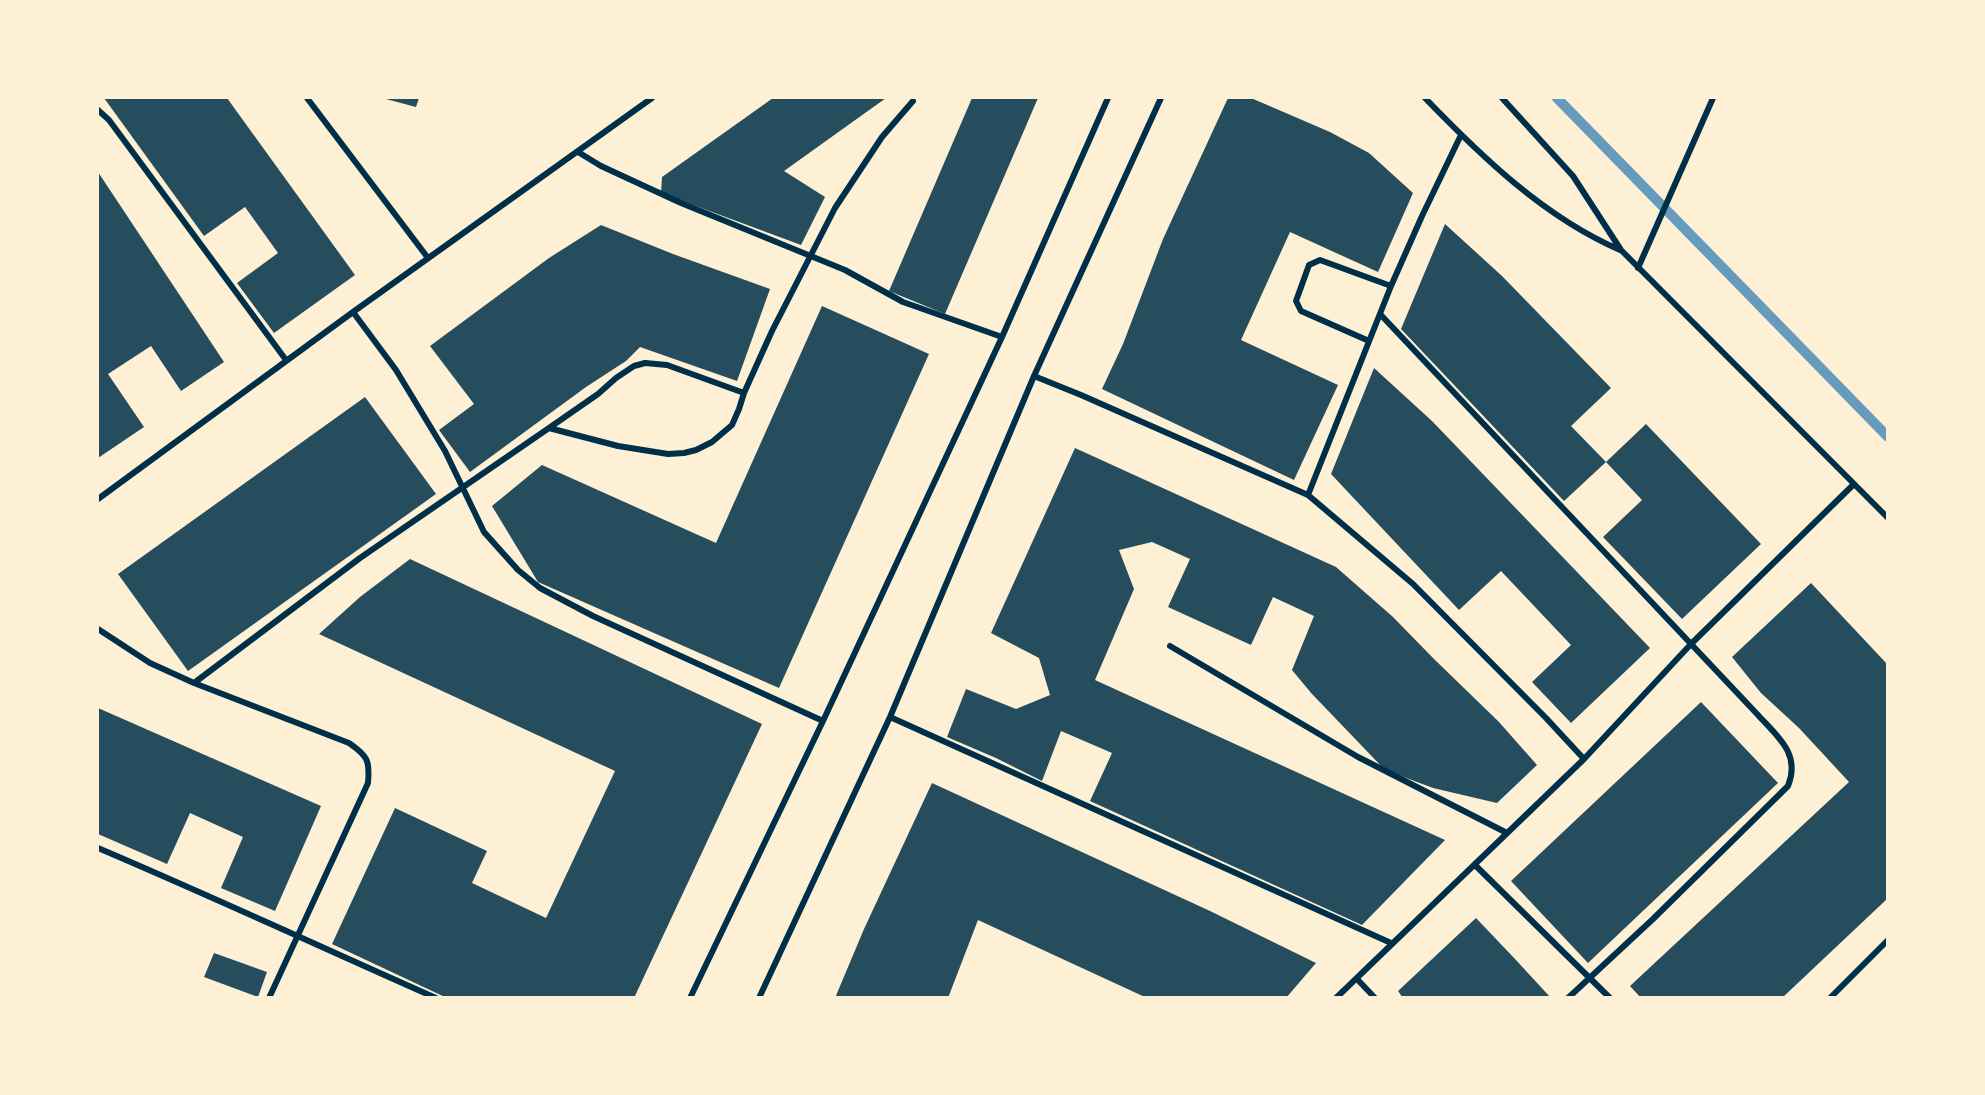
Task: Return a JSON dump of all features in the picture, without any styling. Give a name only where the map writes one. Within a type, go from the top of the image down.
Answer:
[{"type":"street","points":[[307,98],[428,258]]},
{"type":"street","points":[[98,499],[286,360],[652,98]]},
{"type":"street","points":[[690,998],[823,721],[1002,337],[1108,98]]},
{"type":"street","points":[[759,998],[890,717],[1034,376],[1161,98]]},
{"type":"street","points":[[1425,98],[1461,135],[1532,197],[1594,239],[1620,250]]},
{"type":"street","points":[[1502,98],[1573,176],[1620,250],[1887,518]]},
{"type":"street","points":[[1638,268],[1713,98]]},
{"type":"street","points":[[549,428],[641,451],[684,453],[712,442],[732,425],[740,409],[744,393],[809,256],[858,170],[882,137],[913,101]]},
{"type":"street","points":[[98,110],[109,120],[286,360]]},
{"type":"street","points":[[1308,495],[1391,286],[1461,135]]},
{"type":"street","points":[[578,152],[601,166],[681,203],[845,270],[903,302],[1002,337]]},
{"type":"street","points":[[1369,341],[1301,311],[1296,301],[1306,272],[1309,265],[1320,260],[1391,286]]},
{"type":"street","points":[[353,312],[396,370],[445,451],[484,532],[518,570],[540,588],[593,616],[823,721]]},
{"type":"street","points":[[1380,314],[1785,744],[1792,760],[1792,775],[1788,786],[1653,919],[1568,998]]},
{"type":"street","points":[[194,684],[360,558],[598,394],[634,366],[645,363],[667,365],[744,393]]},
{"type":"street","points":[[1034,376],[1308,495],[1413,584],[1584,759]]},
{"type":"street","points":[[1336,998],[1584,759],[1690,644],[1853,485]]},
{"type":"street","points":[[98,629],[150,663],[194,684],[349,743],[362,752],[370,764],[368,783],[269,998]]},
{"type":"street","points":[[1170,646],[1358,757],[1507,833]]},
{"type":"street","points":[[890,717],[1391,943]]},
{"type":"street","points":[[98,848],[436,998]]},
{"type":"street","points":[[1474,865],[1610,998]]},
{"type":"street","points":[[1830,998],[1887,940]]},
{"type":"street","points":[[1357,979],[1375,998]]},
{"type":"building","points":[[104,98],[227,98],[355,275],[274,333],[237,283],[278,253],[245,207],[204,236]]},
{"type":"building","points":[[382,98],[419,98],[416,107]]},
{"type":"building","points":[[773,98],[886,98],[784,171],[825,197],[801,245],[661,193],[662,177]]},
{"type":"building","points":[[972,98],[1038,98],[945,314],[889,291]]},
{"type":"building","points":[[1228,98],[1251,98],[1330,132],[1369,153],[1413,193],[1378,272],[1290,232],[1241,340],[1338,385],[1294,480],[1102,389],[1123,344],[1163,239]]},
{"type":"building","points":[[98,172],[224,362],[181,391],[151,346],[108,374],[144,427],[98,458]]},
{"type":"building","points":[[1445,224],[1502,276],[1611,388],[1571,426],[1606,462],[1564,501],[1401,329]]},
{"type":"building","points":[[601,225],[770,289],[737,381],[640,347],[626,361],[586,387],[470,472],[439,430],[474,404],[430,346],[549,258]]},
{"type":"building","points":[[822,306],[929,354],[779,688],[538,582],[492,506],[542,465],[716,543]]},
{"type":"building","points":[[1374,368],[1432,421],[1650,648],[1571,723],[1532,682],[1571,645],[1501,571],[1459,610],[1331,474]]},
{"type":"building","points":[[365,397],[436,494],[188,671],[118,574]]},
{"type":"building","points":[[1646,424],[1761,544],[1682,619],[1603,537],[1642,500],[1606,462]]},
{"type":"building","points":[[1075,448],[1336,567],[1393,617],[1499,722],[1537,765],[1497,803],[1433,788],[1385,770],[1292,670],[1314,616],[1273,597],[1251,645],[1168,607],[1190,559],[1152,542],[1119,550],[1134,589],[1095,680],[1445,840],[1362,925],[1090,801],[1112,753],[1061,731],[1042,781],[947,737],[966,689],[1016,709],[1050,695],[1039,658],[991,633]]},
{"type":"building","points":[[410,559],[762,724],[634,998],[447,998],[332,944],[395,808],[487,851],[472,883],[546,918],[615,771],[319,634],[360,597]]},
{"type":"building","points":[[1811,583],[1887,664],[1887,899],[1782,998],[1641,998],[1630,986],[1849,782],[1799,728],[1761,693],[1732,657]]},
{"type":"building","points":[[1701,702],[1778,783],[1588,963],[1511,881]]},
{"type":"building","points":[[98,708],[321,806],[275,911],[221,888],[243,837],[190,813],[167,864],[98,834]]},
{"type":"building","points":[[932,783],[1210,911],[1316,963],[1286,998],[1147,998],[978,920],[948,998],[835,998],[864,929]]},
{"type":"building","points":[[1476,918],[1551,998],[1403,998],[1398,991]]},
{"type":"building","points":[[214,953],[267,972],[258,997],[204,977]]},
{"type":"waterway","points":[[1557,98],[1888,437]]}]
